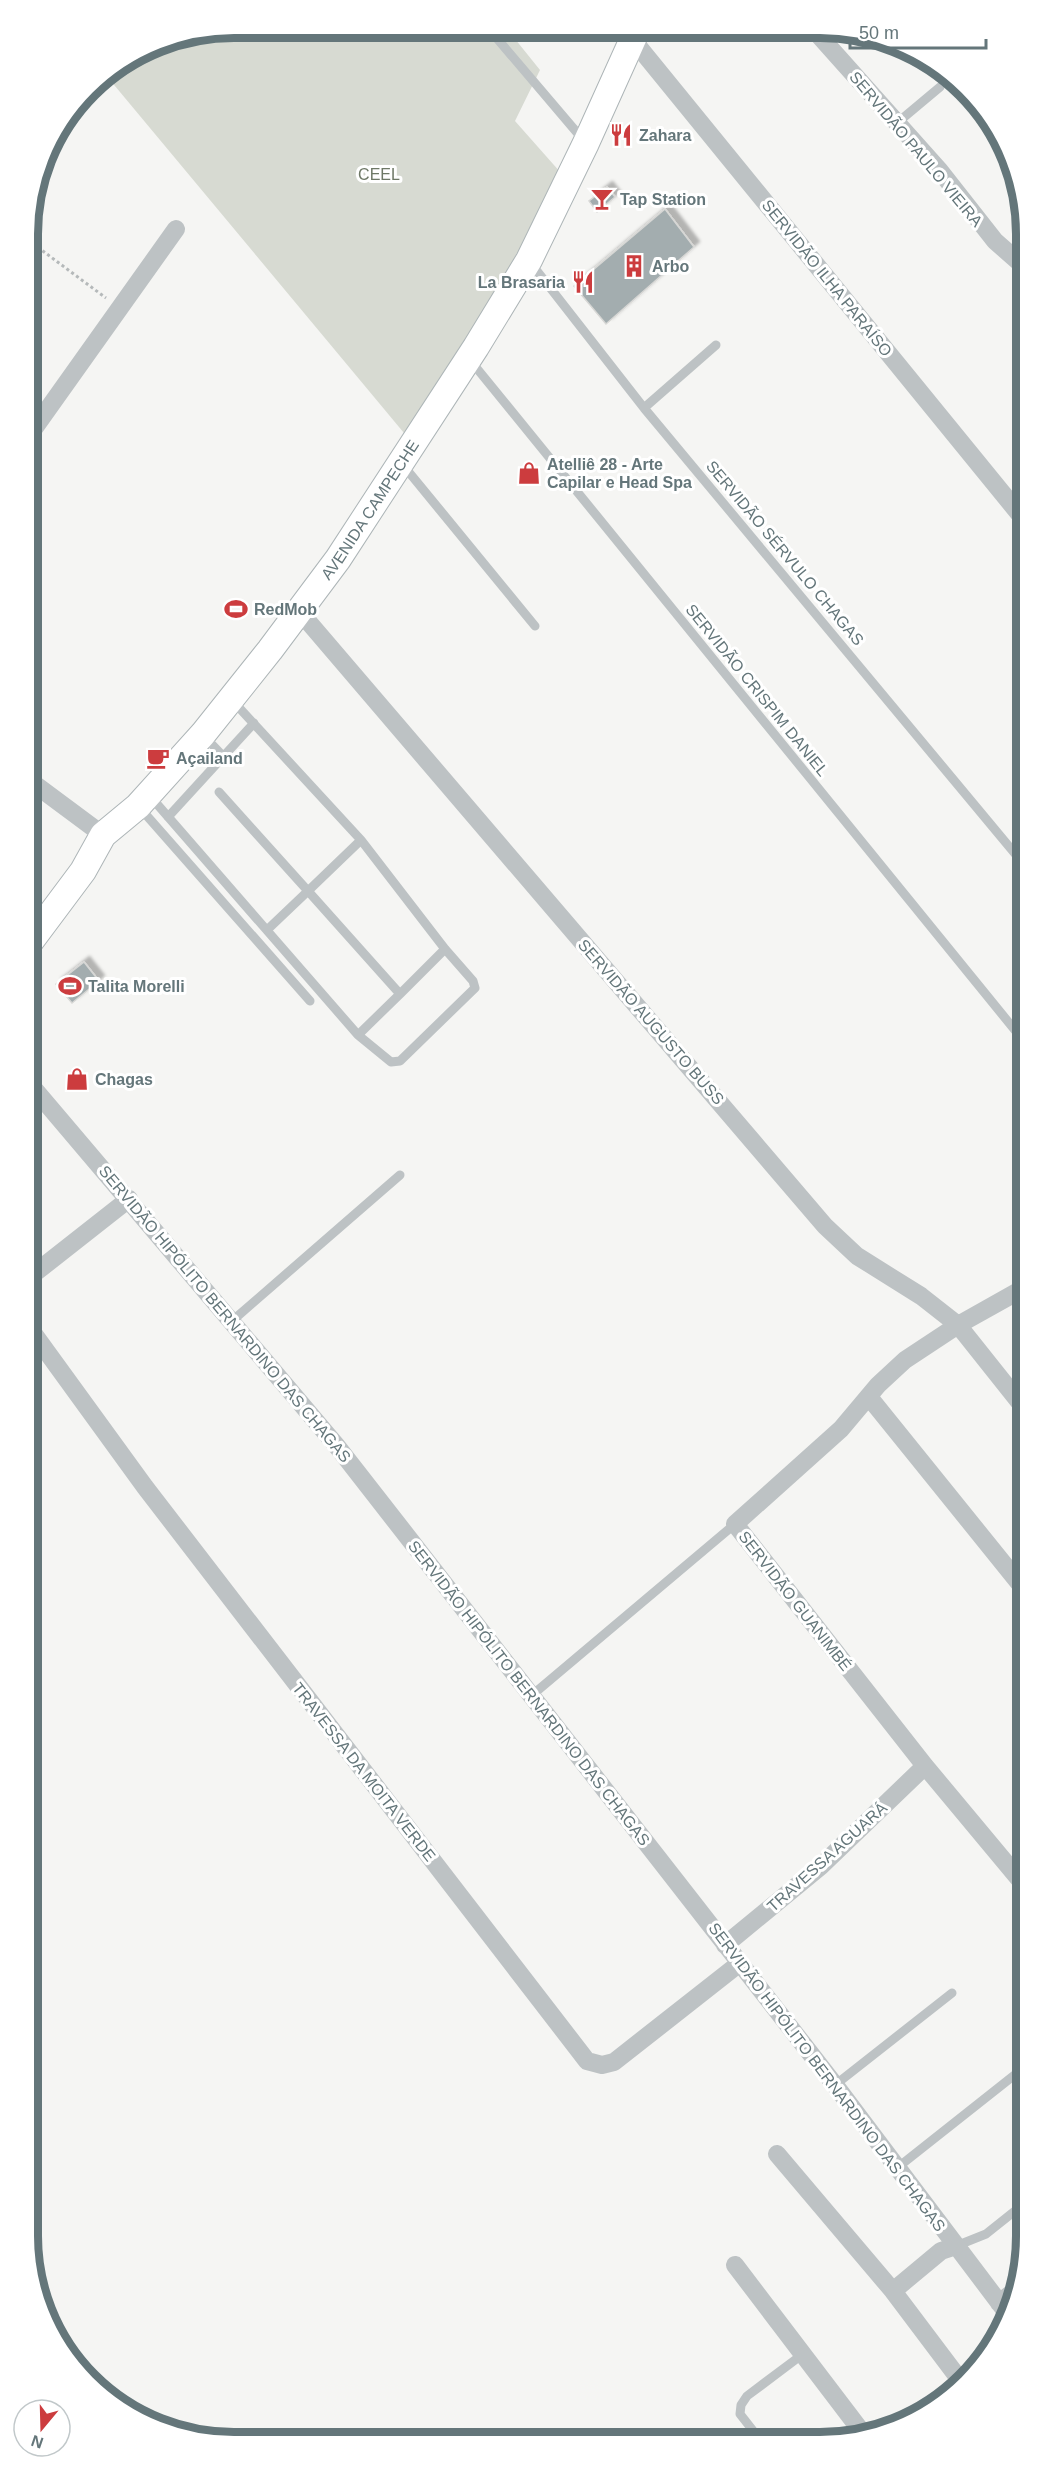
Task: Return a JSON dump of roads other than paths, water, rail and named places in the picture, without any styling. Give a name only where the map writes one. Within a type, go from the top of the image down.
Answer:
[{"type":"main road","name":"AVENIDA CAMPECHE","points":[[38,931],[83,871],[103,835],[143,800],[202,734],[300,612],[401,463],[529,260],[634,38]]},
{"type":"street","name":"SERVIDÃO ILHA PARAÍSO","points":[[637,38],[1016,510]]},
{"type":"street","name":"SERVIDÃO PAULO VIEIRA","points":[[821,38],[940,171],[995,241],[1016,259]]},
{"type":"street","points":[[38,423],[176,228]]},
{"type":"street","name":"SERVIDÃO AUGUSTO BUSS","points":[[300,612],[825,1226],[857,1256],[921,1296],[958,1325],[1016,1398]]},
{"type":"street","points":[[38,787],[103,835]]},
{"type":"street","name":"SERVIDÃO HIPÓLITO BERNARDINO DAS CHAGAS","points":[[38,1093],[336,1445],[835,2085],[1003,2308]]},
{"type":"street","points":[[38,1270],[129,1199]]},
{"type":"street","name":"SERVIDÃO GUANIMBÉ","points":[[1016,1292],[958,1325],[905,1360],[878,1384],[841,1429],[735,1524],[925,1766],[1016,1875]]},
{"type":"street","name":"TRAVESSA DA MOITA VERDE","points":[[38,1340],[145,1487],[587,2061],[602,2065],[614,2062],[740,1963]]},
{"type":"street","points":[[869,1397],[1016,1579]]},
{"type":"street","name":"TRAVESSA AGUARÁ","points":[[725,1944],[822,1866],[925,1766]]},
{"type":"street","points":[[777,2154],[893,2291],[957,2377]]},
{"type":"street","points":[[893,2291],[941,2251],[956,2246]]},
{"type":"street","points":[[735,2265],[859,2428]]},
{"type":"street","points":[[999,2303],[1007,2297]]},
{"type":"lane","points":[[497,38],[586,143]]},
{"type":"lane","points":[[897,123],[940,87]]},
{"type":"lane","name":"SERVIDÃO SÉRVULO CHAGAS","points":[[529,260],[644,408],[1016,855]]},
{"type":"lane","points":[[644,408],[716,345]]},
{"type":"lane","name":"SERVIDÃO CRISPIM DANIEL","points":[[468,358],[1016,1031]]},
{"type":"lane","points":[[401,463],[535,626]]},
{"type":"lane","points":[[143,800],[168,817],[358,1035],[391,1062],[400,1061],[475,988],[473,981],[445,949],[361,840],[231,699]]},
{"type":"lane","points":[[168,817],[254,723]]},
{"type":"lane","points":[[202,734],[224,757]]},
{"type":"lane","points":[[219,792],[400,994]]},
{"type":"lane","points":[[143,800],[310,1001]]},
{"type":"lane","points":[[267,930],[361,840]]},
{"type":"lane","points":[[358,1035],[445,949]]},
{"type":"lane","points":[[232,1321],[400,1175]]},
{"type":"lane","points":[[531,1696],[735,1524]]},
{"type":"lane","points":[[835,2085],[952,1993]]},
{"type":"lane","points":[[897,2168],[1016,2074]]},
{"type":"lane","points":[[956,2246],[986,2234],[1016,2210]]},
{"type":"lane","points":[[754,2432],[740,2414],[741,2405],[747,2396],[803,2355]]},
{"type":"place","name":"Zahara","points":[[621,135]]},
{"type":"place","name":"Tap Station","points":[[602,199]]},
{"type":"place","name":"Arbo","points":[[634,266]]},
{"type":"place","name":"La Brasaria","points":[[583,282]]},
{"type":"place","name":"Atelliê 28 - Arte Capilar e Head Spa","points":[[529,473]]},
{"type":"place","name":"RedMob","points":[[236,609]]},
{"type":"place","name":"Açailand","points":[[158,758]]},
{"type":"place","name":"Talita Morelli","points":[[70,986]]},
{"type":"place","name":"Chagas","points":[[77,1079]]},
{"type":"park label","name":"CEEL","points":[[379,174]]}]
